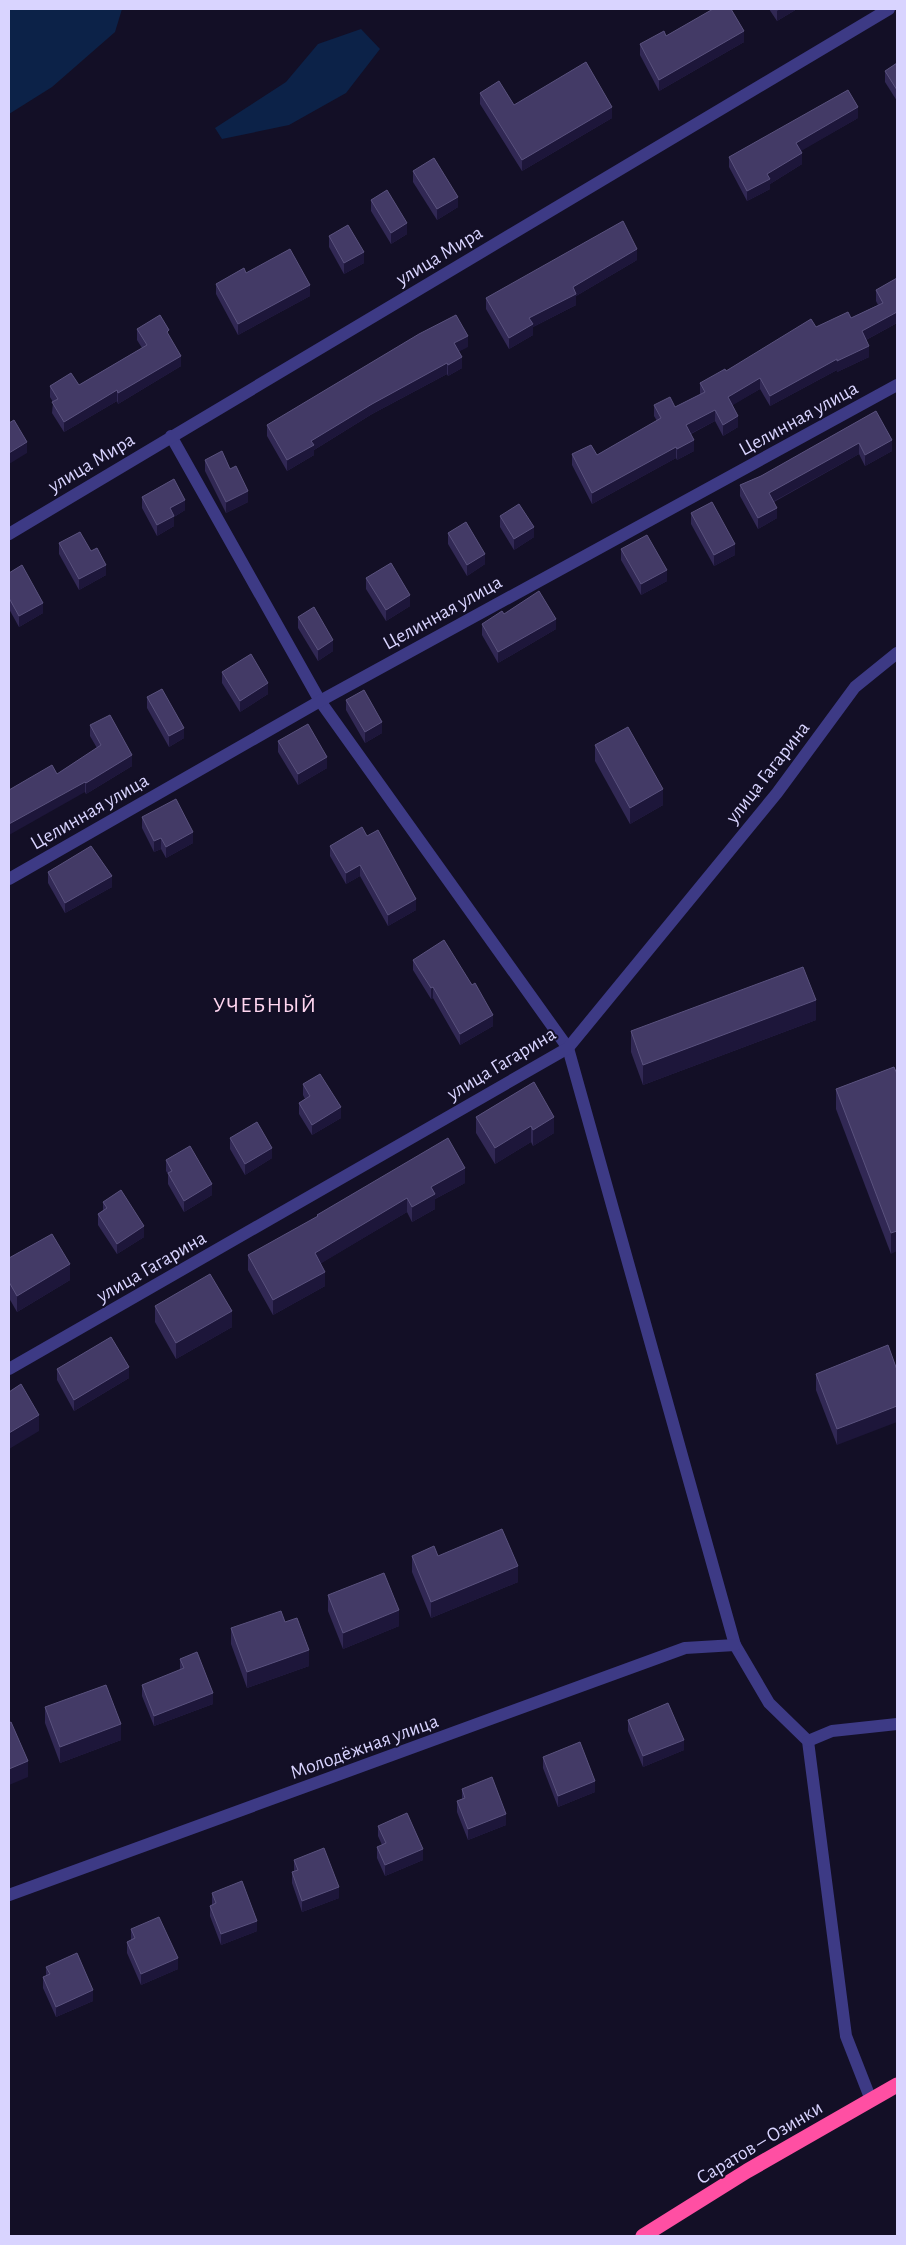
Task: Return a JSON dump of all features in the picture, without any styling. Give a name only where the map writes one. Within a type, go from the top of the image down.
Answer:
[{"type":"highway","name":"Саратов – Озинки","points":[[643,2236],[747,2171],[897,2085]]},
{"type":"street","name":"улица Мира","points":[[9,534],[889,9]]},
{"type":"street","name":"Целинная улица","points":[[9,879],[320,701],[897,385]]},
{"type":"street","points":[[171,436],[320,701],[568,1048],[735,1645],[769,1703],[808,1741],[846,2036],[871,2100]]},
{"type":"street","name":"улица Гагарина","points":[[9,1369],[568,1048],[777,793],[855,687],[897,653]]},
{"type":"street","name":"Молодёжная улица","points":[[9,1896],[685,1648],[735,1645]]},
{"type":"street","points":[[808,1741],[832,1731],[897,1724]]},
{"type":"water","points":[[9,9],[122,9],[115,32],[52,87],[9,114]]},
{"type":"water","points":[[361,29],[380,49],[346,93],[289,125],[222,139],[215,128],[286,82],[318,44]]},
{"type":"building","points":[[713,9],[731,9],[744,31],[659,80],[640,44],[664,31],[666,36]]},
{"type":"building","points":[[586,62],[612,107],[522,160],[480,93],[499,81],[514,105]]},
{"type":"building","points":[[897,63],[897,90],[885,71]]},
{"type":"building","points":[[848,90],[858,107],[796,143],[802,153],[767,174],[770,179],[747,191],[729,157]]},
{"type":"building","points":[[434,158],[458,197],[437,209],[413,171]]},
{"type":"building","points":[[387,190],[407,223],[391,233],[371,200]]},
{"type":"building","points":[[623,221],[637,249],[573,287],[576,294],[529,318],[533,324],[509,338],[486,298]]},
{"type":"building","points":[[348,225],[364,252],[344,263],[329,236]]},
{"type":"building","points":[[290,249],[310,285],[238,324],[216,284],[244,268],[246,273]]},
{"type":"building","points":[[897,278],[897,312],[862,331],[869,346],[837,361],[837,359],[770,396],[760,378],[728,397],[738,416],[723,425],[715,410],[686,425],[694,440],[677,449],[676,447],[592,493],[572,454],[591,445],[597,455],[661,418],[654,405],[670,397],[675,407],[705,392],[700,383],[725,369],[726,371],[811,319],[816,327],[848,312],[851,318],[883,303],[876,290]]},
{"type":"building","points":[[160,315],[169,330],[167,332],[181,356],[118,393],[117,390],[64,422],[52,402],[58,399],[50,386],[71,373],[79,385],[147,345],[137,329]]},
{"type":"building","points":[[456,315],[468,336],[454,343],[462,357],[448,365],[447,363],[372,404],[311,441],[314,445],[287,460],[267,425],[419,334]]},
{"type":"building","points":[[876,411],[892,440],[865,455],[859,443],[769,493],[777,508],[758,518],[740,485],[761,476]]},
{"type":"building","points":[[14,420],[27,442],[9,453],[9,423]]},
{"type":"building","points":[[222,451],[230,469],[236,466],[248,491],[226,502],[205,460]]},
{"type":"building","points":[[174,479],[185,500],[170,508],[174,516],[157,525],[142,497]]},
{"type":"building","points":[[712,502],[735,544],[714,555],[691,513]]},
{"type":"building","points":[[519,504],[534,527],[514,539],[500,516]]},
{"type":"building","points":[[466,522],[485,554],[467,565],[448,533]]},
{"type":"building","points":[[80,532],[91,551],[97,548],[106,565],[79,579],[59,543]]},
{"type":"building","points":[[647,535],[667,570],[641,584],[621,549]]},
{"type":"building","points":[[391,563],[410,595],[386,610],[366,578]]},
{"type":"building","points":[[22,565],[43,603],[19,616],[9,598],[9,573]]},
{"type":"building","points":[[539,591],[556,619],[498,652],[482,624],[502,611],[504,614]]},
{"type":"building","points":[[314,607],[333,640],[318,650],[298,617]]},
{"type":"building","points":[[251,654],[268,683],[240,701],[222,672]]},
{"type":"building","points":[[162,689],[184,728],[169,736],[147,697]]},
{"type":"building","points":[[364,690],[382,722],[365,732],[346,700]]},
{"type":"building","points":[[110,715],[132,755],[86,783],[9,824],[9,790],[52,765],[57,774],[101,745],[90,725]]},
{"type":"building","points":[[308,724],[327,757],[298,774],[278,741]]},
{"type":"building","points":[[628,727],[663,789],[630,808],[595,745]]},
{"type":"building","points":[[176,799],[193,832],[166,847],[161,838],[154,841],[142,817]]},
{"type":"building","points":[[362,827],[367,836],[378,830],[416,899],[388,915],[360,865],[346,873],[330,846]]},
{"type":"building","points":[[91,846],[112,876],[65,903],[48,872]]},
{"type":"building","points":[[444,940],[472,985],[475,983],[493,1015],[460,1034],[433,987],[431,988],[413,960]]},
{"type":"building","points":[[803,967],[816,1000],[643,1065],[631,1031]]},
{"type":"building","points":[[894,1067],[897,1074],[897,1231],[891,1233],[836,1089]]},
{"type":"building","points":[[320,1074],[341,1107],[312,1125],[299,1103],[310,1096],[303,1084]]},
{"type":"building","points":[[534,1082],[554,1117],[533,1130],[531,1126],[495,1148],[476,1117]]},
{"type":"building","points":[[257,1122],[272,1148],[245,1164],[230,1138]]},
{"type":"building","points":[[448,1138],[465,1168],[431,1187],[435,1194],[412,1207],[407,1198],[315,1253],[325,1272],[273,1300],[248,1255],[318,1216]]},
{"type":"building","points":[[190,1146],[212,1184],[184,1201],[168,1173],[172,1171],[166,1160]]},
{"type":"building","points":[[121,1190],[144,1226],[117,1244],[98,1214],[107,1208],[103,1202]]},
{"type":"building","points":[[52,1234],[70,1264],[17,1296],[9,1282],[9,1258]]},
{"type":"building","points":[[210,1274],[232,1311],[176,1343],[155,1306]]},
{"type":"building","points":[[111,1337],[129,1367],[74,1400],[57,1369]]},
{"type":"building","points":[[888,1345],[897,1370],[897,1406],[837,1429],[816,1374]]},
{"type":"building","points":[[21,1384],[39,1415],[9,1433],[9,1392]]},
{"type":"building","points":[[502,1529],[518,1566],[431,1602],[412,1556],[434,1546],[438,1556]]},
{"type":"building","points":[[384,1573],[399,1610],[343,1633],[328,1595]]},
{"type":"building","points":[[281,1611],[285,1622],[297,1618],[309,1650],[247,1672],[231,1628]]},
{"type":"building","points":[[197,1652],[213,1693],[154,1716],[142,1685],[184,1668],[180,1659]]},
{"type":"building","points":[[106,1685],[121,1724],[60,1747],[45,1707]]},
{"type":"building","points":[[668,1703],[684,1740],[643,1756],[628,1720]]},
{"type":"building","points":[[11,1722],[28,1761],[9,1769],[9,1723]]},
{"type":"building","points":[[580,1742],[595,1781],[558,1796],[543,1757]]},
{"type":"building","points":[[492,1777],[506,1814],[468,1829],[457,1801],[465,1798],[462,1789]]},
{"type":"building","points":[[407,1813],[423,1849],[385,1865],[377,1847],[386,1843],[378,1826]]},
{"type":"building","points":[[324,1848],[339,1887],[302,1901],[292,1872],[298,1870],[294,1860]]},
{"type":"building","points":[[242,1881],[257,1921],[221,1934],[210,1906],[216,1903],[212,1893]]},
{"type":"building","points":[[159,1917],[178,1958],[141,1974],[127,1942],[135,1938],[131,1929]]},
{"type":"building","points":[[77,1953],[93,1990],[56,2007],[43,1977],[50,1974],[46,1967]]},
{"type":"district","name":"УЧЕБНЫЙ","points":[[265,1004]]}]
